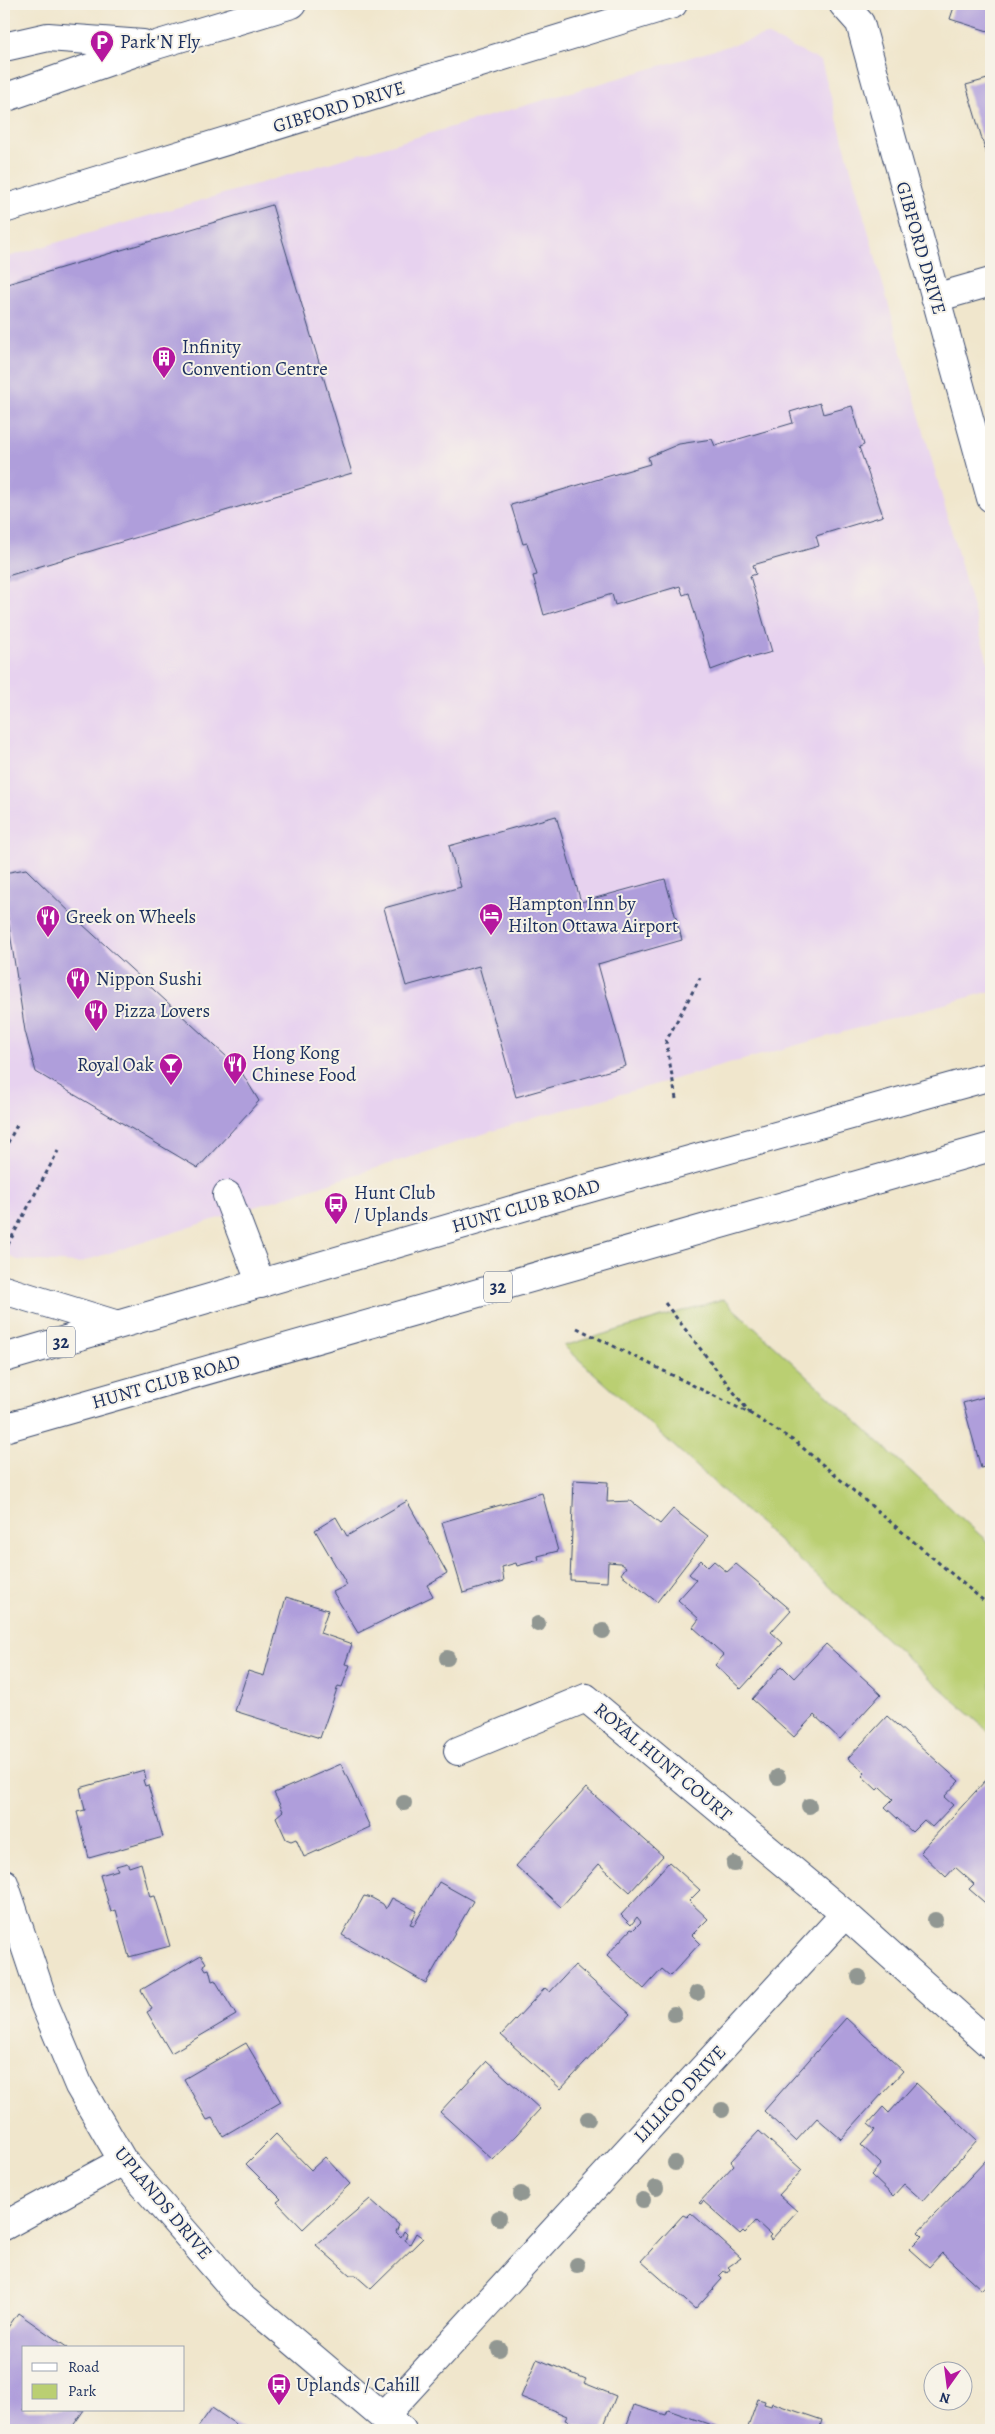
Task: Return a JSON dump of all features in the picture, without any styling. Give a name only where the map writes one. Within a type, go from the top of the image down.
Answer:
[{"type":"street","points":[[4,98],[156,45],[292,4]]},
{"type":"street","name":"GIBFORD DRIVE","points":[[4,210],[673,4]]},
{"type":"street","name":"GIBFORD DRIVE","points":[[843,4],[860,24],[991,498]]},
{"type":"street","points":[[4,47],[48,37],[156,45]]},
{"type":"street","points":[[935,298],[991,282]]},
{"type":"street","name":"HUNT CLUB ROAD","points":[[4,1358],[550,1199],[991,1076]]},
{"type":"street","name":"HUNT CLUB ROAD","points":[[4,1428],[991,1147]]},
{"type":"street","points":[[226,1195],[261,1284]]},
{"type":"street","points":[[4,1290],[118,1325]]},
{"type":"street","name":"ROYAL HUNT COURT","points":[[458,1750],[586,1698],[845,1914]]},
{"type":"street","name":"UPLANDS DRIVE","points":[[4,1883],[44,2003],[79,2086],[123,2161],[240,2296],[392,2424]]},
{"type":"street","points":[[845,1914],[991,2044]]},
{"type":"street","name":"LILLICO DRIVE","points":[[392,2424],[845,1914]]},
{"type":"street","points":[[4,2226],[123,2161]]},
{"type":"path","points":[[676,1099],[666,1041],[700,978]]},
{"type":"path","points":[[4,1150],[17,1125]]},
{"type":"path","points":[[4,1252],[58,1151]]},
{"type":"path","points":[[665,1303],[752,1414]]},
{"type":"path","points":[[577,1328],[752,1414],[797,1443],[991,1607]]},
{"type":"shaded area","points":[[766,35],[821,61],[991,673],[991,991],[524,1121],[78,1263],[17,1260],[4,1252],[4,645],[9,638],[4,634],[4,258]]},
{"type":"green space","points":[[723,1299],[991,1545],[991,1734],[564,1346]]},
{"type":"building","points":[[955,4],[991,4],[991,32],[950,19]]},
{"type":"building","points":[[991,78],[991,169],[966,85]]},
{"type":"building","name":"Infinity Convention Centre","points":[[272,205],[352,473],[4,577],[4,285]]},
{"type":"building","points":[[820,403],[823,414],[852,406],[864,445],[859,447],[883,516],[816,536],[819,546],[753,565],[756,574],[750,576],[772,652],[750,658],[749,656],[711,670],[689,593],[683,595],[680,586],[615,605],[612,594],[544,615],[533,576],[537,575],[527,543],[523,544],[511,505],[650,464],[648,457],[679,444],[712,439],[715,446],[793,423],[790,412]]},
{"type":"building","name":"Hampton Inn by Hilton Ottawa Airport","points":[[556,816],[581,902],[665,879],[682,940],[598,964],[626,1066],[516,1097],[479,966],[406,986],[384,908],[461,887],[449,846]]},
{"type":"building","points":[[26,869],[82,924],[239,1068],[259,1101],[198,1168],[36,1072],[25,1031],[4,893],[4,873]]},
{"type":"building","points":[[991,1395],[991,1465],[981,1468],[963,1403]]},
{"type":"building","points":[[574,1480],[608,1482],[607,1502],[631,1501],[660,1524],[673,1509],[708,1536],[657,1602],[621,1574],[626,1567],[620,1563],[608,1562],[607,1582],[570,1580]]},
{"type":"building","points":[[542,1493],[558,1551],[538,1556],[539,1560],[517,1566],[516,1563],[502,1567],[504,1581],[463,1593],[442,1522]]},
{"type":"building","points":[[407,1501],[447,1573],[427,1585],[433,1596],[358,1633],[333,1592],[347,1585],[315,1530],[336,1517],[347,1536]]},
{"type":"building","points":[[701,1560],[708,1567],[714,1561],[727,1572],[736,1564],[791,1610],[771,1632],[783,1643],[741,1689],[715,1665],[724,1655],[693,1627],[699,1619],[678,1600],[696,1580],[689,1574]]},
{"type":"building","points":[[286,1597],[328,1610],[320,1633],[352,1644],[345,1664],[350,1665],[342,1687],[338,1686],[320,1738],[235,1711],[248,1671],[264,1676]]},
{"type":"building","points":[[826,1644],[881,1694],[840,1739],[814,1715],[794,1737],[752,1699],[782,1666],[794,1678]]},
{"type":"building","points":[[887,1716],[959,1781],[944,1797],[953,1805],[932,1827],[924,1820],[912,1832],[885,1807],[893,1799],[880,1787],[877,1790],[862,1776],[865,1773],[848,1758]]},
{"type":"building","points":[[341,1764],[370,1827],[304,1857],[296,1839],[291,1841],[286,1839],[276,1817],[283,1811],[274,1793]]},
{"type":"building","points":[[144,1770],[146,1779],[143,1780],[145,1786],[148,1785],[163,1837],[89,1858],[77,1812],[85,1810],[80,1788]]},
{"type":"building","points":[[986,1780],[991,1785],[991,1908],[969,1889],[974,1884],[955,1867],[946,1877],[920,1852]]},
{"type":"building","points":[[586,1788],[663,1856],[630,1892],[599,1864],[561,1907],[516,1866]]},
{"type":"building","points":[[669,1862],[700,1890],[689,1901],[708,1919],[692,1935],[700,1943],[670,1976],[662,1969],[644,1989],[607,1955],[631,1929],[633,1930],[641,1922],[637,1917],[631,1925],[621,1915]]},
{"type":"building","points":[[127,1863],[129,1867],[141,1863],[150,1897],[155,1896],[170,1946],[129,1957],[116,1910],[111,1912],[100,1875],[118,1870],[116,1866]]},
{"type":"building","points":[[439,1882],[473,1901],[426,1983],[342,1935],[364,1896],[383,1904],[386,1909],[392,1898],[417,1911],[410,1924],[414,1925]]},
{"type":"building","points":[[201,1955],[206,1963],[203,1965],[206,1970],[209,1969],[212,1981],[215,1980],[236,2015],[171,2053],[147,2012],[152,2009],[141,1990]]},
{"type":"building","points":[[575,1965],[630,2014],[561,2089],[501,2035],[545,1988],[550,1992]]},
{"type":"building","points":[[846,2018],[903,2071],[841,2139],[817,2118],[796,2141],[764,2111]]},
{"type":"building","points":[[246,2043],[281,2102],[223,2136],[212,2118],[207,2120],[184,2079]]},
{"type":"building","points":[[487,2061],[540,2109],[493,2160],[440,2112]]},
{"type":"building","points":[[916,2083],[977,2140],[923,2201],[904,2184],[893,2196],[871,2175],[881,2164],[861,2145],[875,2130],[868,2124],[883,2107],[889,2113]]},
{"type":"building","points":[[759,2131],[802,2170],[779,2195],[797,2211],[771,2240],[769,2237],[771,2235],[756,2221],[745,2233],[743,2231],[740,2234],[703,2201],[701,2204],[699,2203],[734,2165],[731,2161]]},
{"type":"building","points":[[276,2134],[311,2170],[325,2157],[350,2184],[303,2229],[277,2202],[281,2199],[246,2164]]},
{"type":"building","points":[[987,2159],[991,2163],[991,2280],[982,2290],[942,2253],[929,2267],[909,2249],[922,2236],[918,2232]]},
{"type":"building","points":[[370,2199],[399,2225],[396,2232],[401,2237],[404,2231],[407,2234],[405,2240],[410,2244],[416,2233],[423,2238],[371,2289],[355,2275],[350,2275],[316,2245]]},
{"type":"building","points":[[691,2213],[741,2258],[728,2267],[730,2269],[727,2273],[724,2271],[719,2276],[722,2279],[695,2309],[641,2261],[683,2215],[687,2217]]},
{"type":"building","points":[[18,2313],[65,2346],[22,2346],[22,2412],[83,2412],[70,2430],[4,2430],[4,2333]]},
{"type":"building","points":[[537,2359],[586,2379],[584,2383],[616,2396],[602,2430],[590,2430],[565,2420],[567,2416],[521,2397]]},
{"type":"building","points":[[758,2399],[765,2401],[764,2404],[771,2406],[772,2403],[822,2420],[819,2430],[747,2430]]},
{"type":"building","points":[[634,2405],[666,2415],[668,2410],[717,2427],[716,2430],[625,2430]]},
{"type":"building","points":[[212,2408],[244,2430],[196,2430]]},
{"type":"place","name":"Park'N Fly","points":[[102,63]]},
{"type":"place","name":"Infinity Convention Centre","points":[[164,379]]},
{"type":"place","name":"Hampton Inn by Hilton Ottawa Airport","points":[[491,936]]},
{"type":"place","name":"Greek on Wheels","points":[[48,938]]},
{"type":"place","name":"Nippon Sushi","points":[[78,1000]]},
{"type":"place","name":"Pizza Lovers","points":[[96,1032]]},
{"type":"place","name":"Hong Kong Chinese Food","points":[[235,1085]]},
{"type":"place","name":"Royal Oak","points":[[171,1086]]},
{"type":"place","name":"Hunt Club / Uplands","points":[[336,1225]]},
{"type":"place","name":"Uplands / Cahill","points":[[279,2406]]}]
